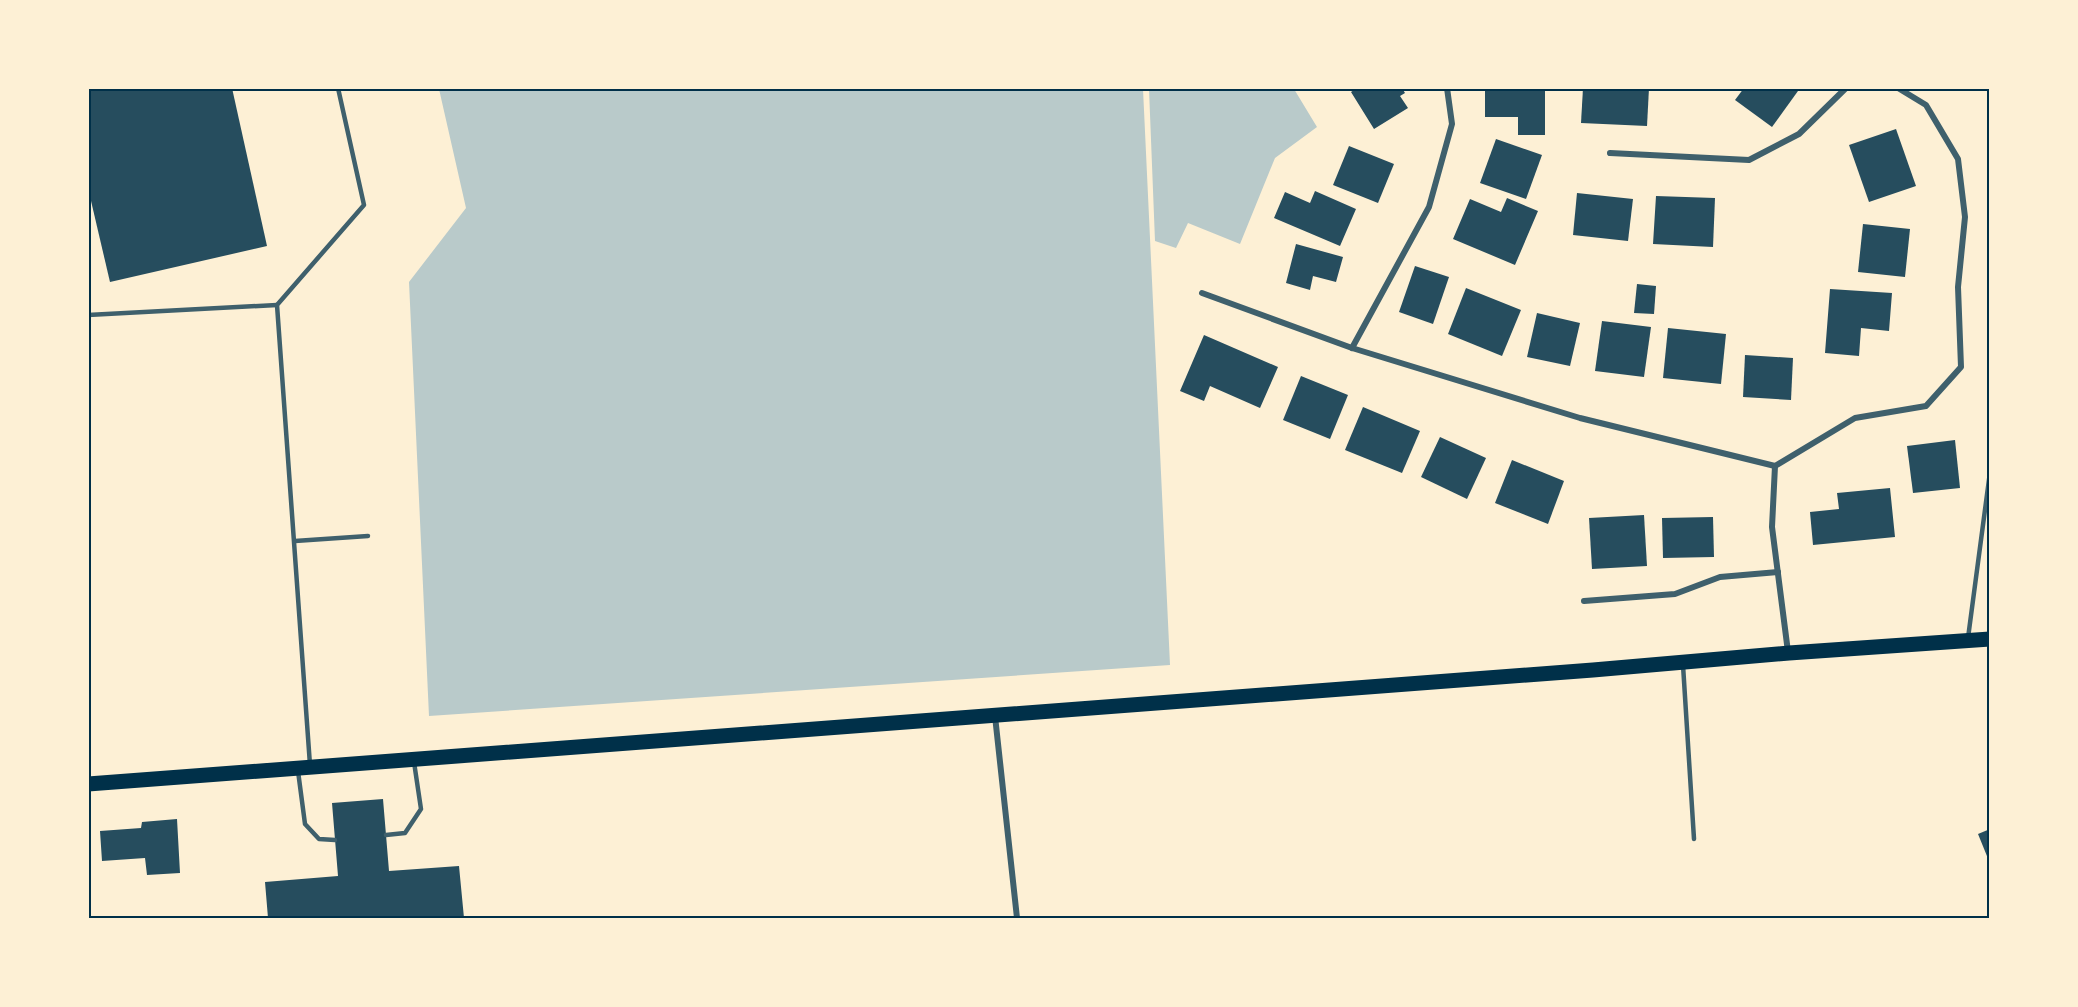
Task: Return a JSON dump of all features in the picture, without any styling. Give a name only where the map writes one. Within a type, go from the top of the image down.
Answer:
[{"type":"main road","points":[[88,784],[1989,639]]},
{"type":"street","points":[[1352,348],[1429,207],[1452,124],[1448,88]]},
{"type":"street","points":[[1610,153],[1749,160],[1799,134],[1846,88]]},
{"type":"street","points":[[1202,293],[1352,348],[1580,418],[1775,466],[1856,418],[1926,406],[1961,367],[1958,287],[1965,217],[1958,159],[1926,105],[1898,88]]},
{"type":"street","points":[[1775,466],[1772,527],[1789,653]]},
{"type":"street","points":[[1584,601],[1675,594],[1720,577],[1778,572]]},
{"type":"street","points":[[995,715],[1017,918]]},
{"type":"lane","points":[[335,840],[319,839],[305,824],[295,541],[277,305],[364,205],[338,88]]},
{"type":"lane","points":[[88,315],[277,305]]},
{"type":"lane","points":[[1968,641],[1989,472]]},
{"type":"lane","points":[[295,541],[368,536]]},
{"type":"lane","points":[[1683,662],[1694,838]]},
{"type":"lane","points":[[386,835],[405,833],[421,809],[414,759]]},
{"type":"shaded area","points":[[439,89],[1143,89],[1170,665],[429,716],[409,282],[466,208]]},
{"type":"shaded area","points":[[1149,89],[1294,89],[1317,127],[1275,158],[1240,244],[1188,223],[1176,248],[1155,241]]},
{"type":"building","points":[[88,88],[232,88],[267,246],[110,282],[88,188]]},
{"type":"building","points":[[1357,88],[1402,88],[1405,93],[1400,96],[1408,108],[1374,129],[1351,92]]},
{"type":"building","points":[[1485,88],[1545,88],[1545,135],[1518,135],[1518,117],[1485,117]]},
{"type":"building","points":[[1583,88],[1649,88],[1647,126],[1581,123]]},
{"type":"building","points":[[1744,88],[1795,88],[1798,91],[1772,127],[1735,100]]},
{"type":"building","points":[[1896,129],[1916,186],[1869,202],[1849,145]]},
{"type":"building","points":[[1496,139],[1542,155],[1526,199],[1480,183]]},
{"type":"building","points":[[1349,146],[1394,164],[1378,203],[1333,185]]},
{"type":"building","points":[[1315,191],[1356,209],[1340,246],[1274,218],[1285,192],[1310,203]]},
{"type":"building","points":[[1577,193],[1633,199],[1628,241],[1573,235]]},
{"type":"building","points":[[1656,196],[1715,198],[1713,247],[1653,244]]},
{"type":"building","points":[[1507,198],[1538,211],[1515,265],[1453,239],[1470,199],[1501,212]]},
{"type":"building","points":[[1863,224],[1910,229],[1905,277],[1858,272]]},
{"type":"building","points":[[1296,244],[1343,257],[1336,282],[1313,276],[1310,290],[1286,283]]},
{"type":"building","points":[[1415,266],[1449,277],[1433,324],[1399,312]]},
{"type":"building","points":[[1637,284],[1656,286],[1654,314],[1634,313]]},
{"type":"building","points":[[1466,288],[1521,310],[1502,356],[1448,334]]},
{"type":"building","points":[[1830,289],[1892,293],[1889,331],[1861,328],[1859,356],[1825,353]]},
{"type":"building","points":[[1537,313],[1580,323],[1570,366],[1527,357]]},
{"type":"building","points":[[1602,321],[1651,327],[1644,377],[1595,371]]},
{"type":"building","points":[[1668,328],[1726,334],[1721,384],[1663,378]]},
{"type":"building","points":[[1204,335],[1278,367],[1260,408],[1210,386],[1204,401],[1180,391]]},
{"type":"building","points":[[1745,355],[1793,358],[1791,400],[1743,397]]},
{"type":"building","points":[[1301,376],[1348,395],[1330,439],[1283,420]]},
{"type":"building","points":[[1363,407],[1420,431],[1402,473],[1345,450]]},
{"type":"building","points":[[1440,437],[1486,458],[1467,499],[1421,477]]},
{"type":"building","points":[[1955,440],[1960,488],[1913,493],[1907,446]]},
{"type":"building","points":[[1512,460],[1564,481],[1548,524],[1495,503]]},
{"type":"building","points":[[1890,488],[1895,537],[1813,545],[1810,512],[1839,509],[1837,493]]},
{"type":"building","points":[[1644,515],[1647,566],[1592,569],[1589,518]]},
{"type":"building","points":[[1713,517],[1714,557],[1663,558],[1662,518]]},
{"type":"building","points":[[383,799],[389,871],[459,866],[464,918],[268,918],[265,882],[338,876],[332,803]]},
{"type":"building","points":[[177,819],[180,873],[147,875],[145,858],[102,861],[100,831],[141,828],[142,822]]},
{"type":"building","points":[[1990,829],[1990,861],[1989,861],[1978,834]]}]
